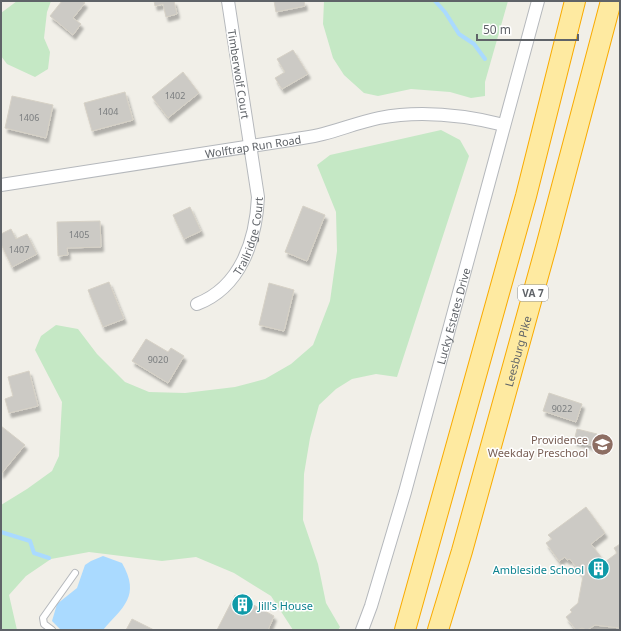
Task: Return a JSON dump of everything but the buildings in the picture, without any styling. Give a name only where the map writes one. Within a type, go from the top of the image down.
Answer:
[{"type":"highway","name":"VA 7","points":[[406,630],[526,196],[575,1]]},
{"type":"highway","name":"Leesburg Pike","points":[[438,630],[462,551],[546,247],[611,1]]},
{"type":"highway","points":[[451,630],[462,551]]},
{"type":"street","name":"Timberwolf Court","points":[[228,1],[251,147]]},
{"type":"street","name":"Lucky Estates Drive","points":[[362,630],[405,492],[538,1]]},
{"type":"street","name":"Wolftrap Run Road","points":[[1,185],[251,147],[322,134],[380,118],[416,114],[446,115],[474,118],[504,125]]},
{"type":"street","name":"Trailridge Court","points":[[197,304],[215,294],[229,282],[245,257],[253,238],[257,217],[258,197],[251,147]]},
{"type":"lane","points":[[52,630],[44,624],[43,618],[75,573]]},
{"type":"green space","points":[[17,1],[51,1],[47,12],[44,38],[50,52],[48,69],[35,77],[7,64],[1,56],[1,13]]},
{"type":"green space","points":[[324,1],[508,1],[485,82],[485,96],[471,98],[450,92],[411,89],[378,96],[364,93],[344,75],[333,58],[323,24]]},
{"type":"green space","points":[[441,130],[460,140],[469,156],[397,377],[376,374],[352,379],[336,389],[319,405],[310,438],[304,474],[303,520],[318,564],[326,603],[340,627],[338,630],[293,630],[271,596],[234,573],[196,557],[162,561],[89,552],[51,559],[26,576],[9,595],[17,630],[1,630],[1,505],[52,471],[59,456],[62,402],[35,350],[41,336],[56,325],[78,329],[97,354],[125,382],[149,392],[185,393],[235,387],[265,379],[291,364],[313,345],[330,301],[337,251],[336,212],[317,165],[330,155]]},
{"type":"water","points":[[103,556],[122,563],[130,584],[130,593],[127,600],[123,607],[103,630],[61,630],[52,621],[57,604],[77,588],[85,565]]},
{"type":"waterway","points":[[435,1],[445,12],[459,34],[474,44],[485,59]]},
{"type":"waterway","points":[[1,532],[30,541],[34,553],[49,558]]},
{"type":"place","name":"Providence Weekday Preschool","points":[[603,445]]},
{"type":"place","name":"Ambleside School","points":[[599,569]]},
{"type":"place","name":"Jill's House","points":[[242,605]]}]
